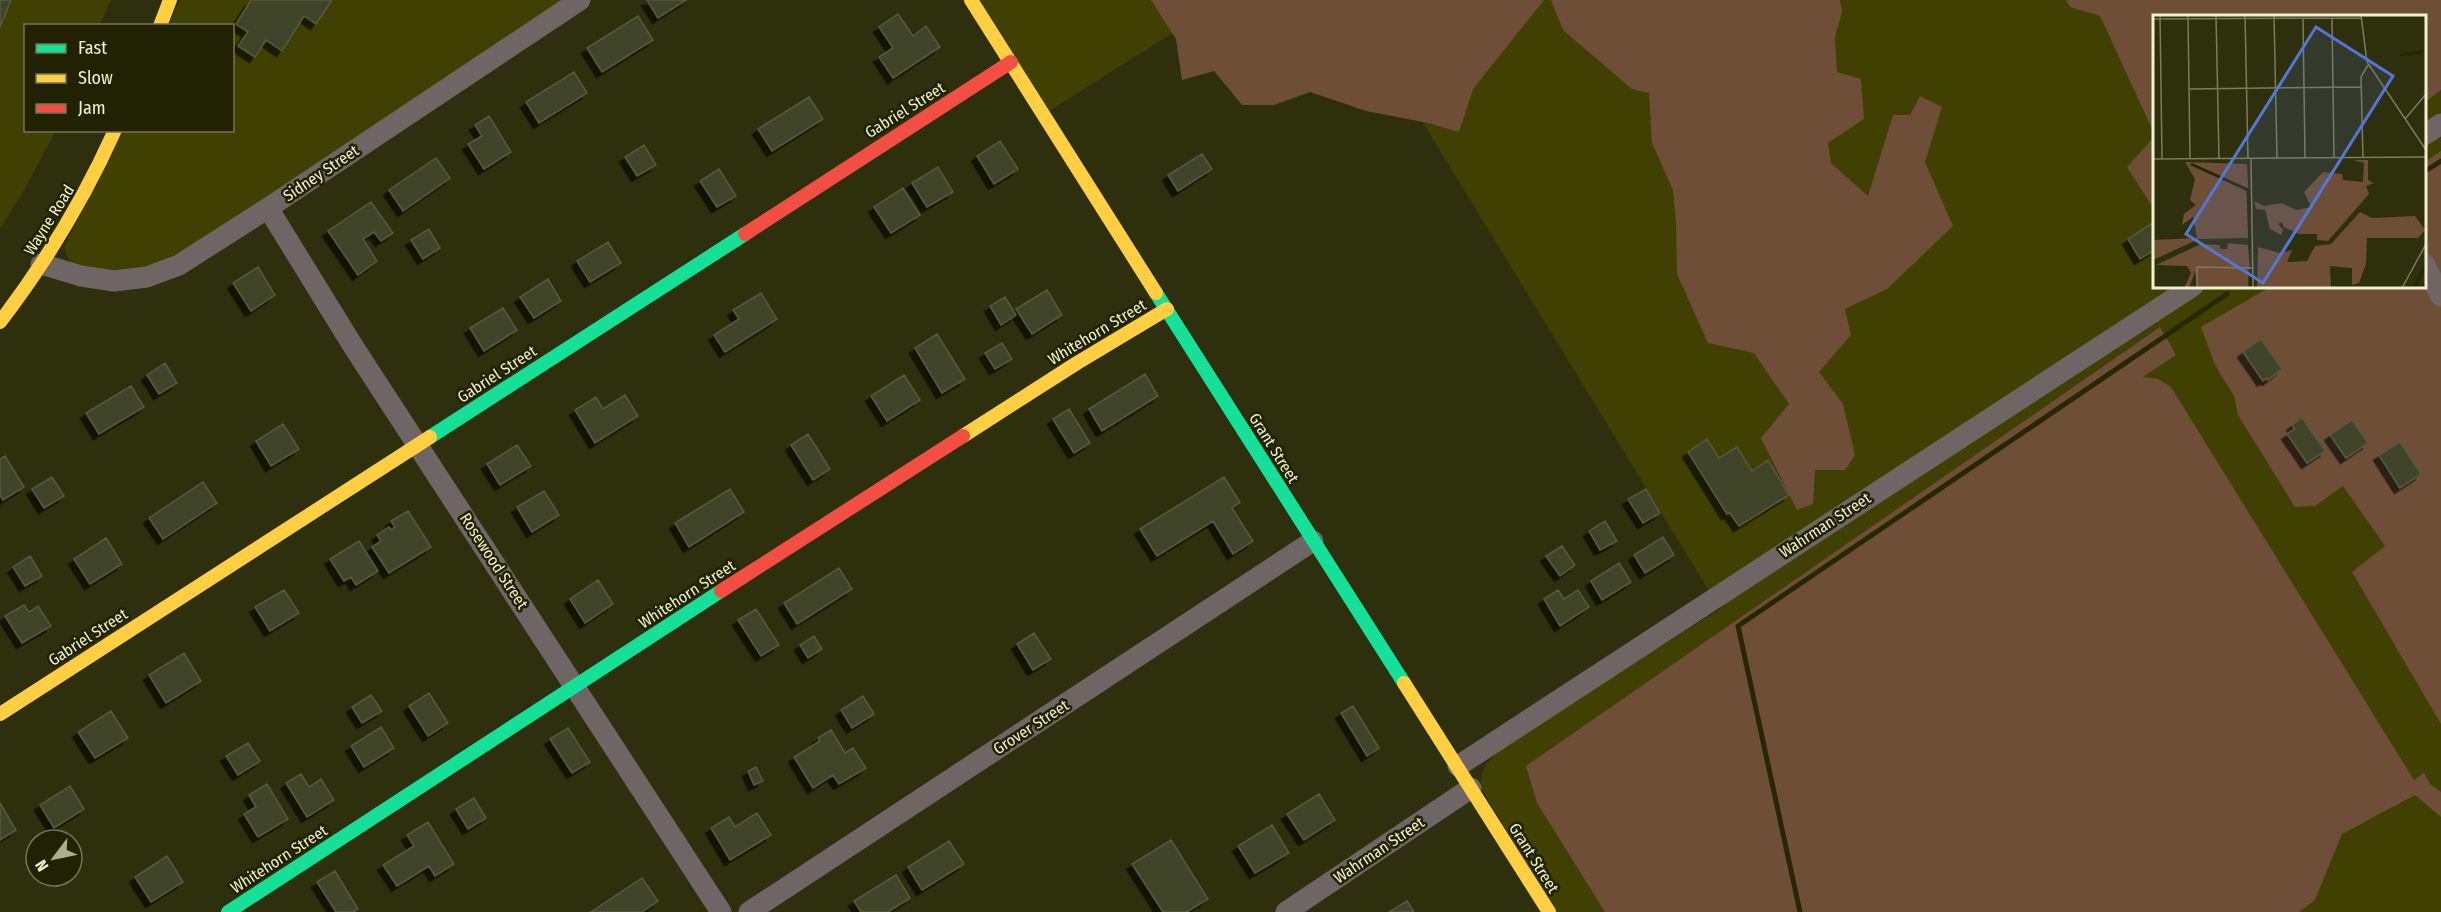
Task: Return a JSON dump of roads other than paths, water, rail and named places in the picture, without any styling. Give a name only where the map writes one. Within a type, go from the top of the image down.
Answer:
[{"type":"street","points":[[161,24],[170,0]]},
{"type":"street","name":"Sidney Street","points":[[41,264],[98,280],[131,280],[147,277],[179,265],[580,0]]},
{"type":"street","name":"Grant Street","points":[[971,0],[1549,912]]},
{"type":"street","name":"Gabriel Street","points":[[0,714],[1011,62]]},
{"type":"street","points":[[2426,134],[2441,124]]},
{"type":"street","name":"Wayne Road","points":[[0,322],[24,292],[82,198],[114,132]]},
{"type":"street","name":"Rosewood Street","points":[[267,208],[721,912]]},
{"type":"street","points":[[2426,268],[2441,296]]},
{"type":"street","name":"Wahrman Street","points":[[1458,766],[2190,288]]},
{"type":"street","name":"Whitehorn Street","points":[[228,912],[1077,363],[1167,309]]},
{"type":"street","name":"Grover Street","points":[[749,912],[1313,541]]},
{"type":"street","name":"Wahrman Street","points":[[1286,912],[1471,788]]},
{"type":"waterway","points":[[2426,171],[2441,161]]},
{"type":"waterway","points":[[1800,912],[1738,626],[2227,294]]}]
